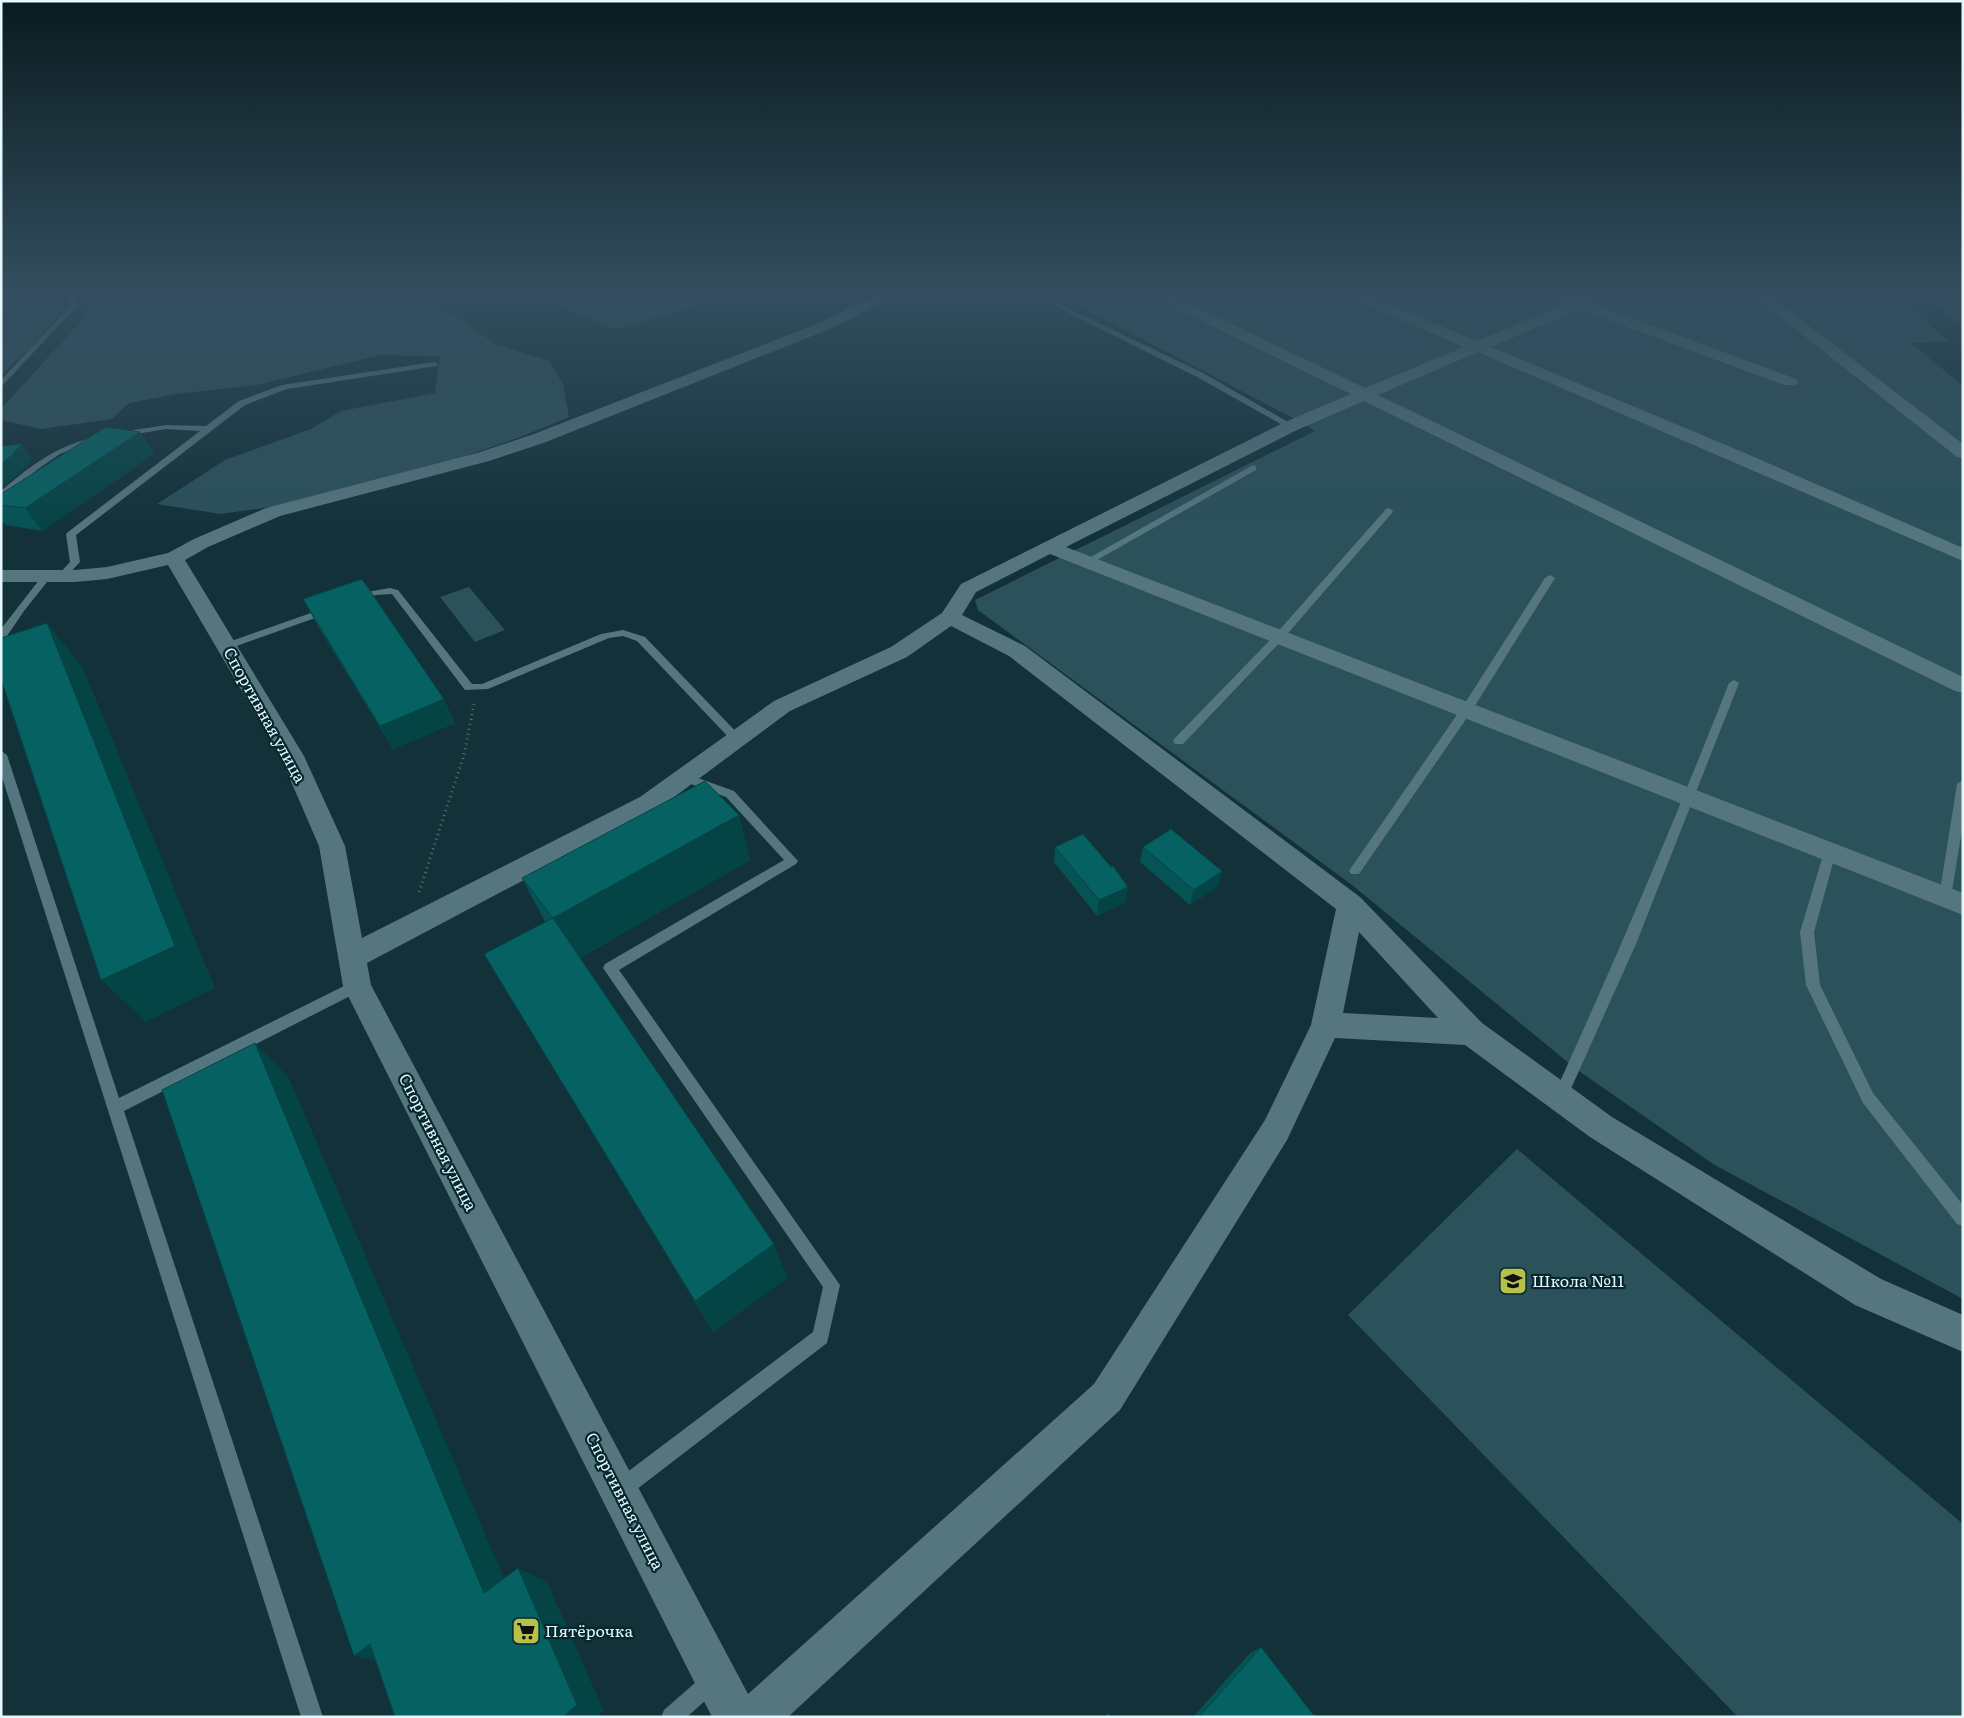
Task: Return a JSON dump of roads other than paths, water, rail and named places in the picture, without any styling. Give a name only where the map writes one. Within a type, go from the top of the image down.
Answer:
[{"type":"street","points":[[1,576],[107,573],[174,558],[201,543],[272,512],[483,457],[540,438],[707,372]]},
{"type":"street","points":[[1316,372],[1963,686]]},
{"type":"street","points":[[354,972],[407,929],[649,803],[782,706],[899,652],[950,617],[968,588],[1291,426],[1419,372]]},
{"type":"street","points":[[1537,372],[1739,457],[1963,555]]},
{"type":"street","points":[[1763,372],[1790,382]]},
{"type":"street","points":[[1859,372],[1963,453]]},
{"type":"street","points":[[1049,547],[1954,901]]},
{"type":"street","name":"Спортивная улица","points":[[174,558],[292,756],[332,846],[354,972],[736,1717]]},
{"type":"street","points":[[950,617],[1017,651],[1352,888],[1471,1032],[1601,1127],[1868,1292],[1963,1334]]},
{"type":"street","points":[[755,1717],[1108,1397],[1276,1130],[1326,1024],[1352,888]]},
{"type":"street","points":[[1326,1024],[1471,1032]]},
{"type":"lane","points":[[1,385],[13,372]]},
{"type":"lane","points":[[1,637],[20,609],[54,576],[75,562],[71,534],[242,403],[285,387],[381,372]]},
{"type":"lane","points":[[1194,372],[1291,426]]},
{"type":"lane","points":[[119,435],[166,427],[209,429]]},
{"type":"lane","points":[[1,496],[47,457],[82,442],[110,437]]},
{"type":"lane","points":[[1088,562],[1253,468]]},
{"type":"lane","points":[[1179,741],[1279,636],[1388,512]]},
{"type":"lane","points":[[1352,888],[1550,578]]},
{"type":"lane","points":[[227,646],[376,592],[387,590],[396,592],[464,685],[468,688],[477,689],[604,636],[620,632],[632,633],[641,639],[737,739]]},
{"type":"lane","points":[[1560,1097],[1581,1053],[1690,797],[1734,683]]},
{"type":"lane","points":[[1,755],[312,1717]]},
{"type":"lane","points":[[619,1490],[821,1336],[832,1285],[610,968],[792,861],[730,794],[684,777]]},
{"type":"lane","points":[[1954,901],[1963,784]]},
{"type":"lane","points":[[1830,852],[1808,932],[1813,985],[1868,1098],[1963,1218]]},
{"type":"lane","points":[[115,1108],[354,972]]},
{"type":"lane","points":[[671,1717],[716,1678]]},
{"type":"place","name":"Школа №11","points":[[1513,1281]]},
{"type":"place","name":"Пятёрочка","points":[[526,1631]]}]
